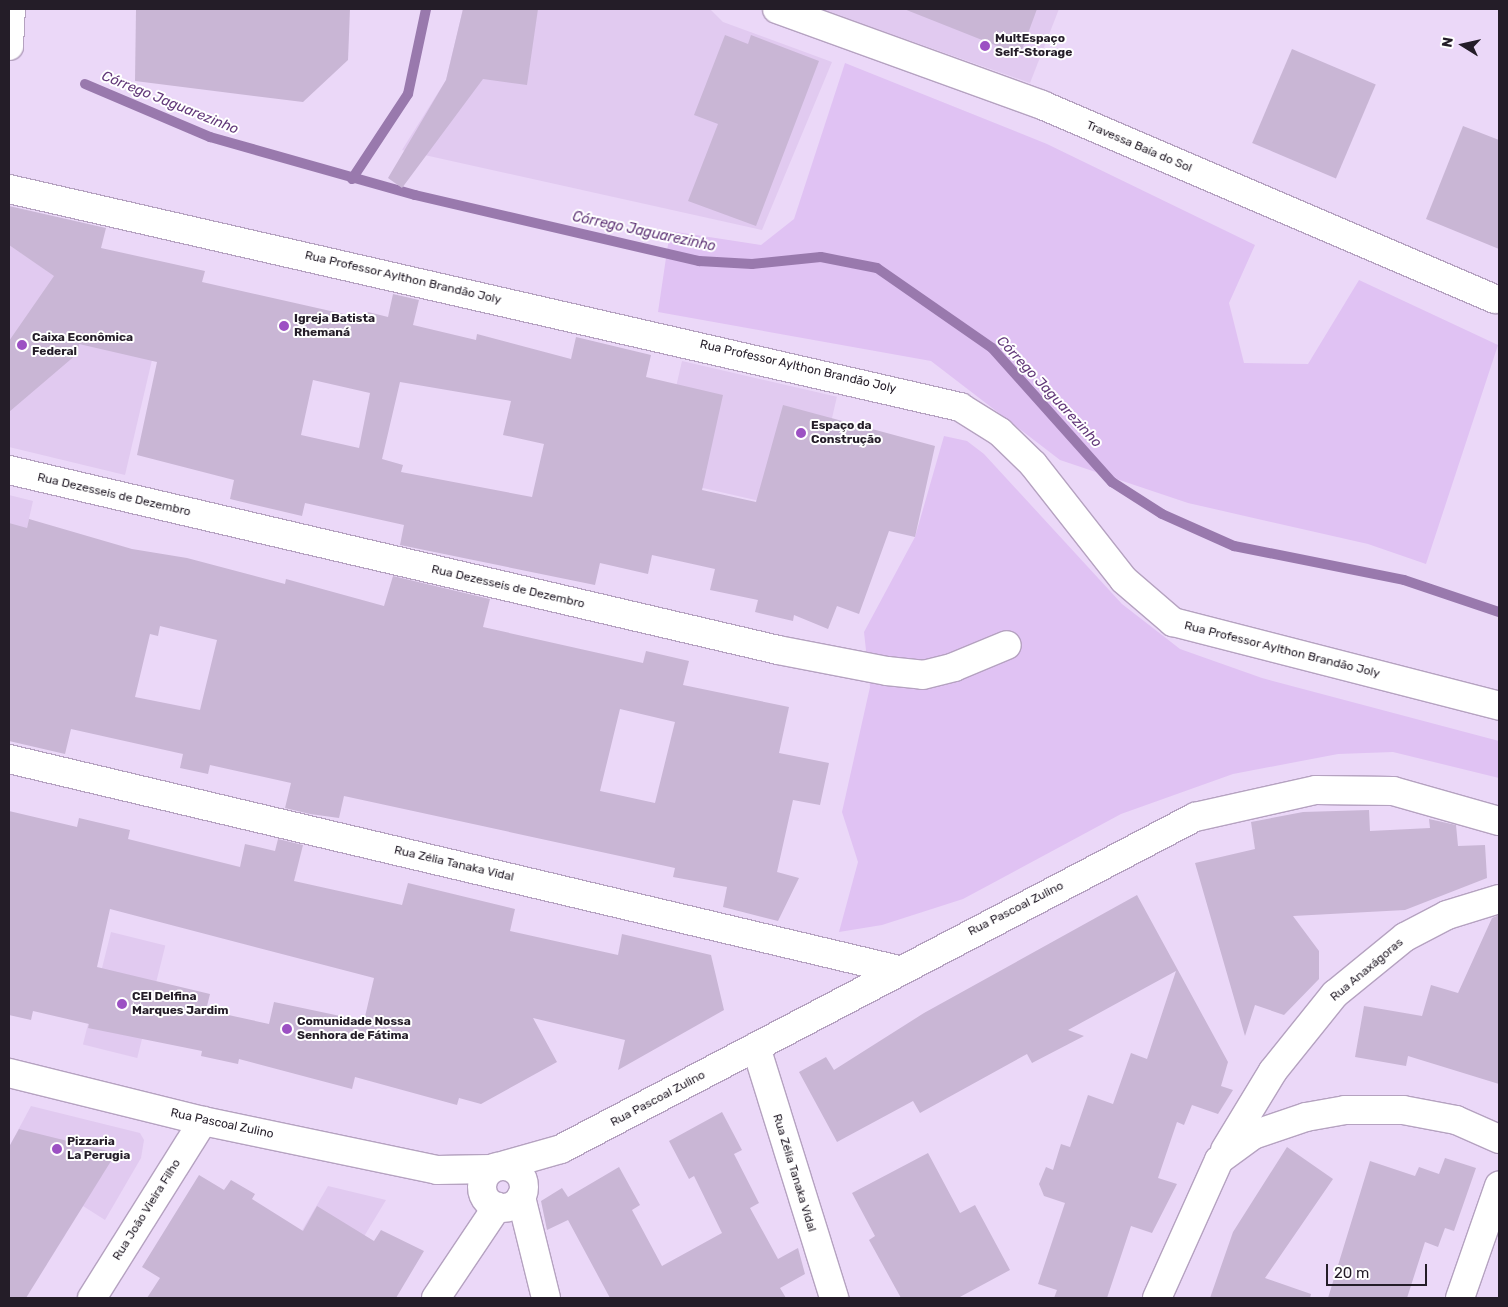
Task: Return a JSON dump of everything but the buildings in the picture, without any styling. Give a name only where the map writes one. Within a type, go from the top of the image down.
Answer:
[{"type":"street","points":[[9,46],[11,9]]},
{"type":"street","name":"Travessa Baía do Sol","points":[[777,9],[1042,105],[1495,299]]},
{"type":"street","name":"Rua Professor Aylthon Brandão Joly","points":[[9,190],[960,407],[1000,432],[1033,464],[1124,580],[1173,622],[1499,706]]},
{"type":"street","name":"Rua Dezesseis de Dezembro","points":[[9,470],[778,650],[888,671],[922,675],[954,667],[1007,645]]},
{"type":"street","name":"Rua Zélia Tanaka Vidal","points":[[9,759],[899,970]]},
{"type":"street","name":"Rua Pascoal Zulino","points":[[9,1073],[203,1121],[436,1170],[501,1191],[561,1149],[899,970],[1195,817],[1262,799],[1316,790],[1393,791],[1499,821]]},
{"type":"street","name":"Rua Anaxágoras","points":[[1157,1298],[1219,1160],[1274,1071],[1335,994],[1405,937],[1446,915],[1499,899]]},
{"type":"street","name":"Rua Zélia Tanaka Vidal","points":[[756,1047],[834,1298]]},
{"type":"street","points":[[1219,1160],[1252,1135],[1306,1117],[1345,1110],[1403,1110],[1456,1120],[1499,1139]]},
{"type":"street","name":"Rua João Vieira Filho","points":[[92,1298],[203,1121]]},
{"type":"street","points":[[1460,1298],[1499,1186]]},
{"type":"street","points":[[436,1298],[501,1191]]},
{"type":"street","points":[[501,1191],[543,1287]]},
{"type":"shaded area","points":[[463,9],[710,9],[723,22],[832,62],[762,230],[402,150],[446,80]]},
{"type":"shaded area","name":"MultEspaço Self-Storage","points":[[820,9],[1059,9],[1030,83]]},
{"type":"shaded area","points":[[845,63],[1047,144],[1255,245],[1229,303],[1244,363],[1308,364],[1359,280],[1498,345],[1426,564],[1368,544],[1188,503],[1060,460],[931,361],[658,312],[670,231],[761,245],[794,219]]},
{"type":"shaded area","points":[[9,245],[89,299],[152,360],[125,475],[9,447]]},
{"type":"shaded area","points":[[682,361],[837,397],[810,513],[655,477]]},
{"type":"shaded area","points":[[944,436],[967,441],[984,454],[1122,604],[1180,649],[1262,678],[1499,741],[1499,778],[1393,752],[1338,754],[1233,774],[1121,814],[963,899],[882,925],[839,932],[858,862],[842,812],[870,687],[864,632],[915,537]]},
{"type":"shaded area","points":[[9,495],[33,501],[9,607]]},
{"type":"shaded area","name":"CEI Delfina Marques Jardim","points":[[111,932],[165,946],[137,1058],[83,1045]]},
{"type":"shaded area","points":[[31,1106],[140,1133],[144,1140],[141,1158],[105,1220],[9,1159],[9,1147]]},
{"type":"shaded area","points":[[328,1186],[386,1200],[327,1298],[297,1298],[272,1282]]},
{"type":"waterway","points":[[352,179],[408,94],[426,9]]},
{"type":"waterway","name":"Córrego Jaguarezinho","points":[[85,84],[210,137],[415,195],[699,261],[752,264],[821,257],[877,268],[992,348],[1112,482],[1162,514],[1234,546],[1404,580],[1499,612]]},
{"type":"place","name":"MultEspaço Self-Storage","points":[[985,46]]},
{"type":"place","name":"Igreja Batista Rhemaná","points":[[284,326]]},
{"type":"place","name":"Caixa Econômica Federal","points":[[22,345]]},
{"type":"place","name":"Espaço da Construção","points":[[801,433]]},
{"type":"place","name":"CEI Delfina Marques Jardim","points":[[122,1004]]},
{"type":"place","name":"Comunidade Nossa Senhora de Fátima","points":[[287,1029]]},
{"type":"place","name":"Pizzaria La Perugia","points":[[57,1149]]}]
